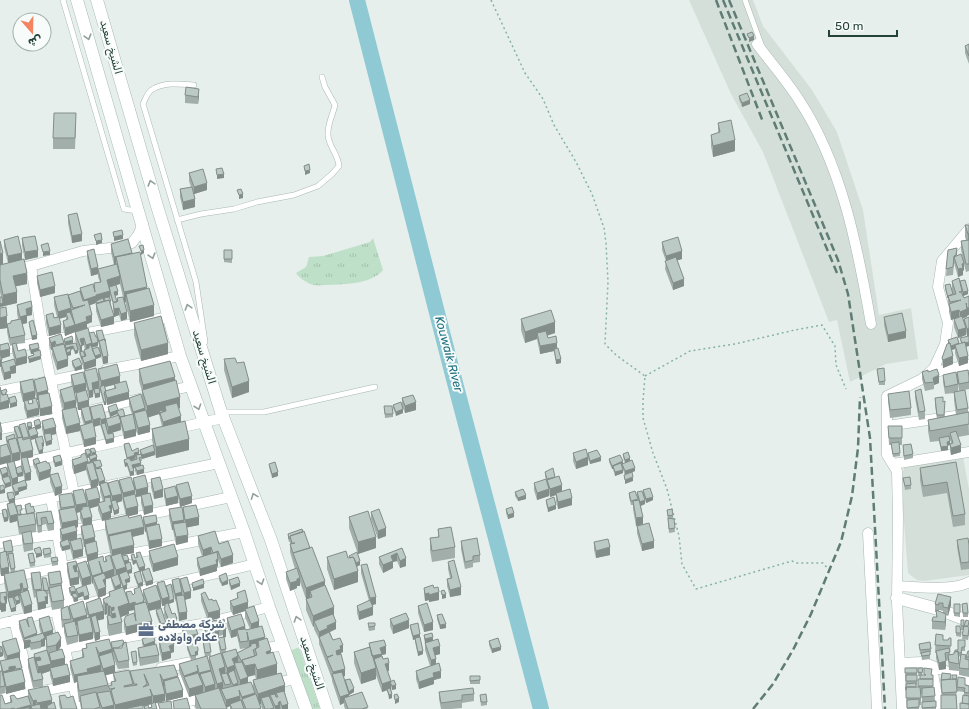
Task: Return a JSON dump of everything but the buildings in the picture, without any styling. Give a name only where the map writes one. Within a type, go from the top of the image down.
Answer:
[{"type":"main road","name":"الشيخ سعيد","points":[[77,0],[141,216],[180,356],[306,709]]},
{"type":"main road","name":"الشيخ سعيد","points":[[97,0],[209,376],[222,415],[271,540],[327,709]]},
{"type":"main road","points":[[141,216],[158,206]]},
{"type":"main road","points":[[897,598],[938,609],[969,621]]},
{"type":"street","points":[[760,48],[800,100],[823,144],[845,206],[860,263],[870,324]]},
{"type":"street","points":[[0,271],[31,266],[83,251],[118,247],[132,243],[138,235],[141,216]]},
{"type":"street","points":[[902,709],[897,598],[897,471],[887,456],[887,396],[922,379],[934,368],[945,344],[952,322],[942,287],[942,261],[968,230]]},
{"type":"street","points":[[31,266],[43,342],[74,493]]},
{"type":"street","points":[[0,350],[169,317]]},
{"type":"street","points":[[0,390],[180,356]]},
{"type":"street","points":[[929,373],[969,365]]},
{"type":"street","points":[[0,429],[58,418],[191,386]]},
{"type":"street","points":[[887,426],[969,414]]},
{"type":"street","points":[[0,468],[204,423],[222,415]]},
{"type":"street","points":[[892,464],[969,452]]},
{"type":"street","points":[[0,508],[219,463]]},
{"type":"street","points":[[0,544],[56,534],[231,497]]},
{"type":"street","points":[[51,498],[56,534],[64,567],[69,607]]},
{"type":"street","points":[[0,579],[244,532]]},
{"type":"street","points":[[868,533],[878,709]]},
{"type":"street","points":[[0,624],[255,564]]},
{"type":"street","points":[[897,586],[935,588],[963,586],[969,582]]},
{"type":"street","points":[[65,648],[208,623],[269,607]]},
{"type":"street","points":[[56,611],[79,709]]},
{"type":"street","points":[[14,620],[32,693]]},
{"type":"street","points":[[244,652],[283,645]]},
{"type":"street","points":[[150,670],[205,660]]},
{"type":"street","points":[[901,663],[922,662],[969,680]]},
{"type":"street","points":[[174,666],[188,705]]},
{"type":"street","points":[[932,666],[939,709]]},
{"type":"street","points":[[0,699],[135,673]]},
{"type":"street","points":[[264,686],[295,679]]},
{"type":"street","points":[[152,709],[188,705],[218,695]]},
{"type":"lane","points":[[63,0],[124,209],[141,216]]},
{"type":"lane","points":[[745,0],[760,48]]},
{"type":"lane","points":[[178,220],[294,195],[318,186],[332,174],[339,166],[339,160],[330,144],[327,134],[335,105],[325,87],[322,77]]},
{"type":"lane","points":[[194,85],[165,85],[152,89],[142,104],[196,282],[209,376]]},
{"type":"lane","points":[[222,415],[264,412],[375,387]]},
{"type":"path","points":[[491,0],[525,73],[543,99],[554,125],[592,194],[604,228],[608,282],[605,344],[616,355],[645,376]]},
{"type":"path","points":[[645,376],[690,352],[822,325],[835,346],[836,365],[846,388]]},
{"type":"path","points":[[645,376],[643,418],[652,453],[667,489],[679,536],[682,564],[696,589],[792,561],[797,563],[823,563],[830,571]]},
{"type":"shaded area","points":[[689,0],[753,0],[763,26],[812,90],[837,132],[863,210],[879,315],[911,308],[918,359],[886,364],[850,382],[837,320],[829,322],[763,152],[731,94]]},
{"type":"shaded area","points":[[963,457],[969,489],[969,575],[924,581],[917,580],[908,573],[901,484],[904,467]]},
{"type":"green space","points":[[373,238],[383,270],[371,279],[349,284],[317,285],[306,282],[296,273],[306,267],[309,257],[323,256],[370,242]]},
{"type":"green space","points":[[299,647],[320,709],[310,709],[290,651]]},
{"type":"waterway","name":"Kouwaik River","points":[[357,0],[454,379],[541,709]]},
{"type":"railway","points":[[716,0],[763,122]]},
{"type":"railway","points":[[723,0],[837,273]]},
{"type":"railway","points":[[729,0],[838,260],[848,294],[870,438],[885,709]]},
{"type":"railway","points":[[753,709],[773,684],[793,650],[811,614],[841,542],[852,496],[858,448],[860,397]]},
{"type":"place","name":"شركة مصطفى عكام واولاده","points":[[146,630]]}]
